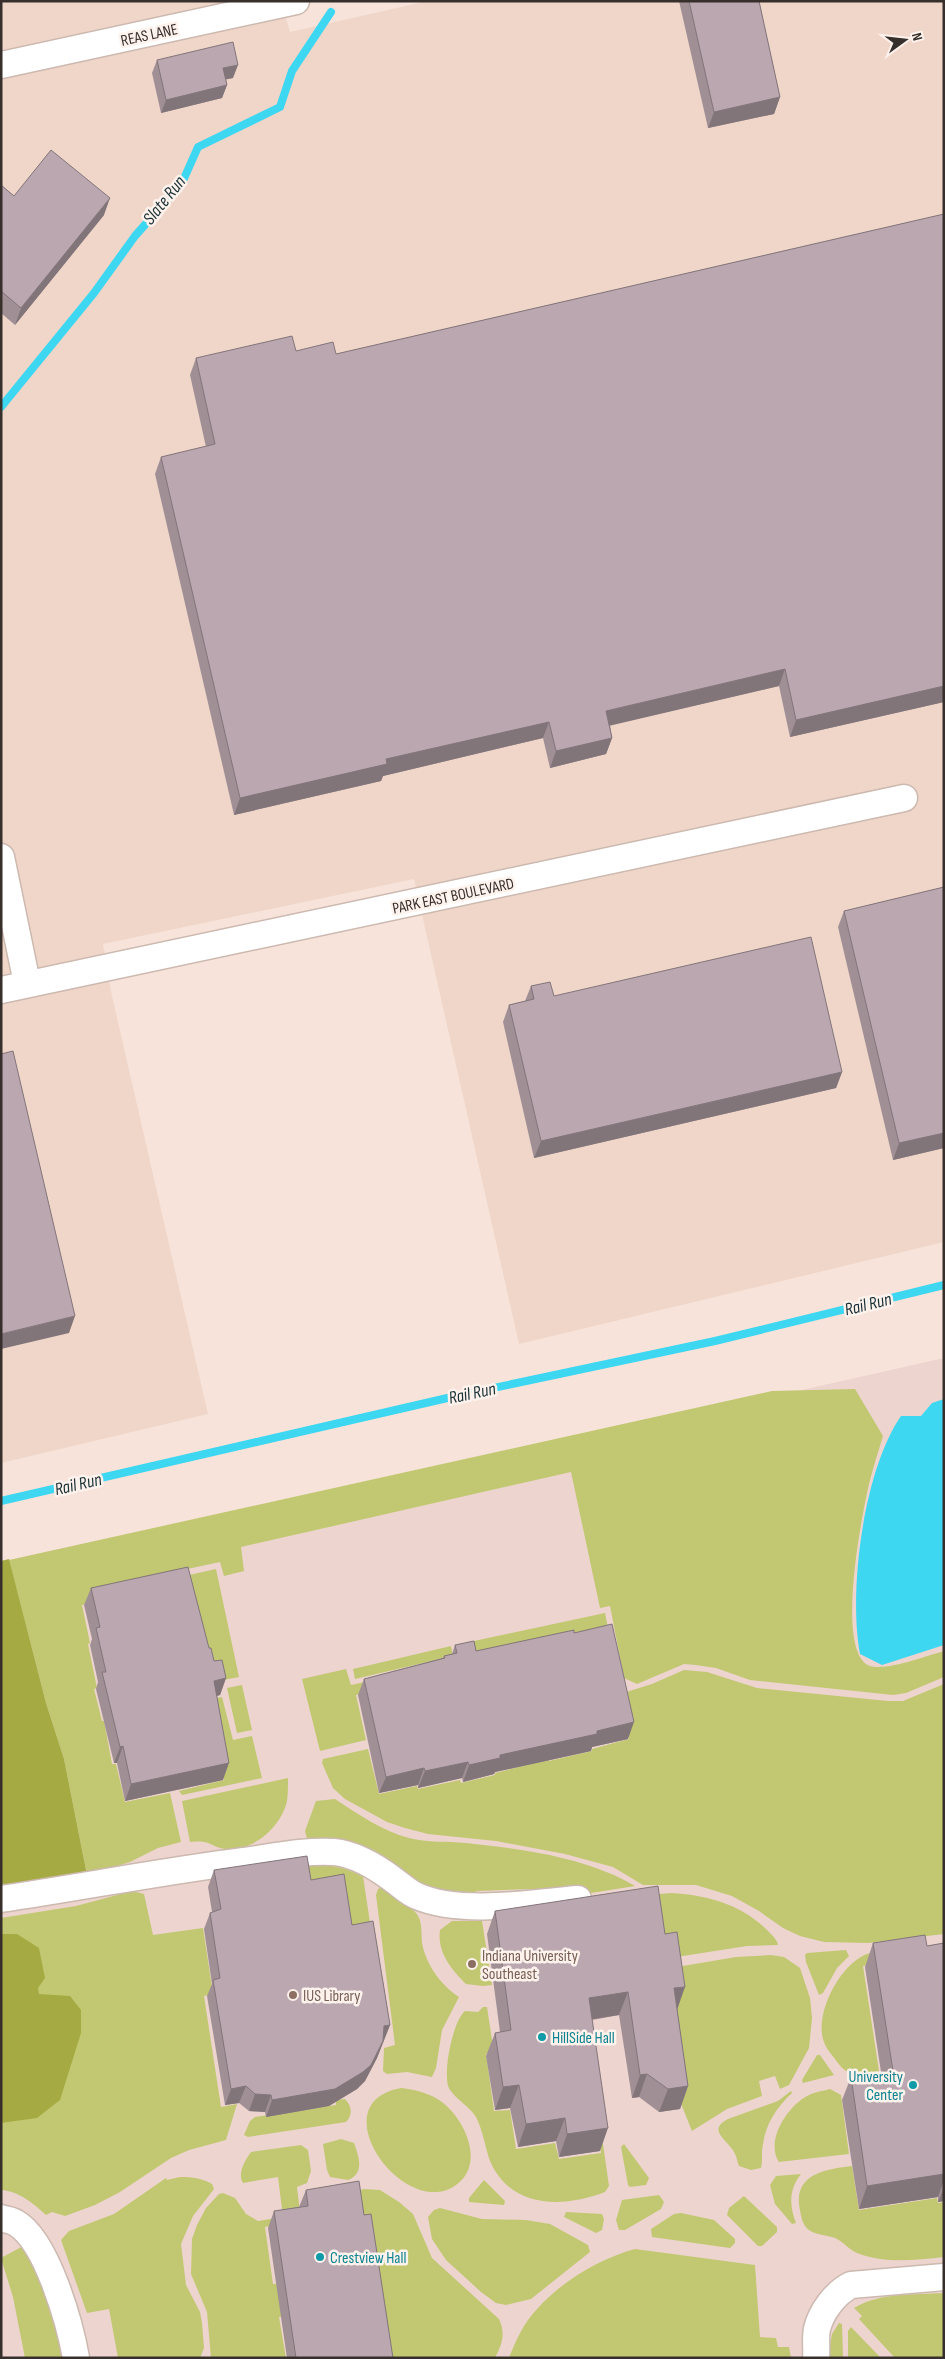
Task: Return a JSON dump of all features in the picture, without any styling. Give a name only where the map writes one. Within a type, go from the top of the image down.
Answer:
[{"type":"street","name":"REAS LANE","points":[[1,65],[296,1]]},
{"type":"street","name":"PARK EAST BOULEVARD","points":[[1,990],[904,798]]},
{"type":"street","points":[[1,858],[27,983]]},
{"type":"street","points":[[1,1899],[93,1886],[174,1869],[304,1853],[336,1852],[366,1862],[416,1896],[439,1902],[465,1906],[578,1899]]},
{"type":"street","points":[[1,2218],[16,2222],[31,2237],[43,2255],[60,2298],[76,2358]]},
{"type":"street","points":[[816,2358],[817,2329],[820,2321],[824,2312],[843,2289],[851,2285],[944,2277]]},
{"type":"shaded area","points":[[1,1],[281,1],[290,32],[428,1],[944,1],[944,1242],[519,1344],[414,879],[103,944],[112,996],[208,1414],[1,1463]]},
{"type":"shaded area","name":"Indiana University Southeast","points":[[944,1358],[944,2358],[1,2358],[1,1570]]},
{"type":"green space","points":[[855,1389],[883,1436],[869,1482],[859,1535],[853,1588],[852,1615],[854,1639],[860,1657],[870,1666],[877,1667],[896,1665],[944,1651],[944,1677],[906,1693],[893,1695],[750,1680],[716,1668],[684,1664],[637,1684],[624,1678],[610,1606],[600,1608],[571,1472],[241,1547],[244,1571],[224,1576],[220,1562],[117,1584],[117,1596],[82,1605],[97,1688],[94,1689],[102,1721],[104,1721],[112,1764],[116,1764],[125,1802],[170,1793],[181,1842],[158,1848],[130,1862],[87,1875],[64,1759],[46,1703],[9,1560],[772,1391]]},
{"type":"green space","points":[[9,1559],[46,1703],[64,1759],[87,1875],[1,1890],[1,1561]]},
{"type":"green space","points":[[216,1569],[239,1677],[218,1681],[135,1587]]},
{"type":"green space","points":[[605,1613],[620,1686],[472,1667],[460,1644]]},
{"type":"green space","points":[[451,1646],[453,1656],[355,1679],[353,1669]]},
{"type":"green space","points":[[449,1664],[395,1687],[356,1695],[366,1740],[320,1751],[302,1679],[346,1669],[351,1685]]},
{"type":"green space","points":[[684,1670],[707,1672],[757,1688],[888,1701],[903,1701],[944,1684],[944,1934],[868,1943],[824,1942],[800,1936],[783,1928],[759,1911],[732,1896],[696,1885],[643,1885],[613,1867],[565,1854],[496,1841],[428,1834],[405,1828],[387,1822],[345,1799],[333,1788],[322,1763],[323,1759],[368,1749],[379,1794],[417,1786],[418,1789],[460,1780],[461,1783],[495,1775],[495,1773],[548,1758],[549,1761],[592,1751],[592,1749],[629,1739],[620,1694],[652,1684]]},
{"type":"green space","points":[[242,1685],[252,1730],[237,1733],[227,1688]]},
{"type":"green space","points":[[222,1697],[233,1740],[252,1736],[262,1778],[182,1795],[179,1791],[224,1780],[211,1699]]},
{"type":"green space","points":[[288,1778],[287,1801],[284,1811],[265,1836],[256,1842],[237,1849],[227,1849],[203,1842],[190,1842],[182,1801]]},
{"type":"green space","points":[[335,1799],[380,1827],[409,1838],[423,1841],[487,1845],[553,1856],[596,1868],[635,1886],[579,1895],[531,1889],[477,1891],[471,1894],[438,1892],[308,1842],[305,1831],[316,1801]]},
{"type":"green space","points":[[320,1864],[343,1868],[363,1876],[372,1936],[346,1938],[308,1893],[304,1865]]},
{"type":"green space","points":[[382,1887],[416,1913],[421,1924],[424,1951],[431,1967],[446,1987],[459,1997],[442,2030],[436,2068],[432,2077],[407,2072],[387,2074],[383,2071],[384,2048],[395,2045],[376,1895],[378,1889]]},
{"type":"green space","points":[[132,1891],[144,1894],[153,1935],[203,1928],[213,1994],[204,1996],[221,2107],[237,2104],[226,2140],[189,2150],[171,2158],[120,2192],[95,2205],[65,2216],[52,2212],[46,2215],[20,2195],[1,2190],[1,1918],[76,1906]]},
{"type":"green space","points":[[671,1893],[697,1896],[734,1907],[757,1921],[774,1937],[778,1945],[747,1946],[670,1958],[649,1895]]},
{"type":"green space","points":[[452,1921],[482,1921],[492,1985],[466,1984],[446,1960],[441,1946],[440,1930]]},
{"type":"green space","points":[[1,1934],[17,1934],[39,1948],[45,1978],[38,1988],[39,1994],[70,1996],[81,2010],[81,2033],[60,2100],[37,2118],[1,2123]]},
{"type":"green space","points":[[846,1950],[849,1956],[837,1968],[823,1993],[819,1995],[805,1955],[807,1953]]},
{"type":"green space","points":[[870,1953],[916,1957],[863,1966],[879,2071],[852,2074],[842,2068],[826,2046],[822,2030],[823,2017],[826,2003],[840,1977],[849,1966]]},
{"type":"green space","points":[[771,1955],[784,1957],[800,1968],[810,1998],[812,2018],[809,2048],[789,2085],[780,2089],[775,2076],[759,2081],[762,2096],[727,2109],[692,2131],[680,2101],[671,1968],[736,1957]]},
{"type":"green space","points":[[483,2007],[487,2007],[494,2053],[486,2054],[494,2111],[510,2110],[516,2149],[555,2143],[559,2159],[601,2153],[597,2124],[600,2123],[609,2186],[605,2192],[572,2201],[540,2200],[525,2196],[511,2188],[499,2177],[490,2161],[476,2117],[450,2090],[447,2073],[456,2025],[465,2011],[478,2012]]},
{"type":"green space","points":[[817,2055],[820,2055],[834,2075],[803,2083],[802,2080]]},
{"type":"green space","points":[[401,2088],[418,2091],[434,2097],[454,2114],[462,2125],[468,2138],[470,2164],[465,2175],[456,2185],[436,2192],[414,2188],[394,2175],[378,2156],[368,2135],[367,2115],[377,2098]]},
{"type":"green space","points":[[830,2089],[841,2095],[849,2154],[779,2162],[775,2154],[776,2135],[786,2116],[799,2101],[807,2096]]},
{"type":"green space","points":[[791,2091],[792,2093],[777,2110],[764,2136],[761,2168],[751,2170],[739,2166],[736,2155],[719,2132],[721,2123],[778,2101]]},
{"type":"green space","points":[[345,2099],[351,2110],[346,2122],[248,2137],[244,2135],[250,2121],[255,2117],[336,2105],[336,2100]]},
{"type":"green space","points":[[341,2139],[354,2143],[359,2159],[357,2173],[348,2180],[330,2177],[327,2170],[323,2144]]},
{"type":"green space","points":[[624,2144],[649,2178],[646,2185],[630,2187],[628,2185],[621,2147]]},
{"type":"green space","points":[[301,2145],[308,2150],[311,2171],[307,2183],[297,2187],[301,2221],[265,2227],[273,2284],[289,2283],[294,2315],[279,2317],[286,2358],[211,2358],[207,2312],[191,2274],[192,2239],[197,2225],[206,2208],[219,2194],[223,2193],[235,2198],[246,2214],[258,2221],[283,2217],[278,2177],[243,2183],[241,2171],[251,2152]]},
{"type":"green space","points":[[852,2166],[859,2210],[937,2198],[938,2203],[944,2202],[944,2257],[900,2260],[879,2259],[854,2252],[841,2241],[812,2232],[807,2228],[802,2218],[799,2198],[801,2188],[806,2181],[822,2172]]},
{"type":"green space","points":[[801,2174],[792,2191],[791,2204],[796,2223],[792,2224],[775,2204],[770,2185],[776,2176]]},
{"type":"green space","points":[[180,2177],[204,2180],[212,2184],[214,2189],[193,2216],[181,2244],[186,2285],[200,2312],[204,2348],[200,2358],[118,2358],[109,2309],[87,2313],[61,2240],[69,2231],[114,2214],[166,2178],[167,2180]]},
{"type":"green space","points":[[484,2180],[505,2201],[504,2205],[469,2202],[469,2198]]},
{"type":"green space","points":[[364,2189],[380,2190],[413,2214],[432,2258],[499,2319],[503,2334],[500,2348],[495,2358],[385,2358],[355,2192]]},
{"type":"green space","points":[[659,2195],[664,2202],[661,2209],[625,2230],[619,2230],[616,2220],[622,2200]]},
{"type":"green space","points":[[744,2196],[777,2227],[777,2232],[762,2246],[758,2246],[727,2215],[729,2208]]},
{"type":"green space","points":[[440,2208],[482,2219],[526,2220],[550,2224],[588,2245],[590,2252],[531,2299],[506,2305],[496,2303],[446,2260],[432,2239],[428,2217],[434,2210]]},
{"type":"green space","points":[[566,2212],[602,2214],[604,2219],[602,2230],[596,2233],[564,2217]]},
{"type":"green space","points":[[681,2213],[714,2220],[735,2239],[735,2243],[730,2248],[652,2237],[651,2229],[674,2214]]},
{"type":"green space","points":[[25,2245],[43,2285],[64,2358],[25,2358],[13,2297],[1,2258]]},
{"type":"green space","points":[[635,2249],[755,2265],[760,2337],[776,2338],[778,2347],[789,2347],[791,2358],[509,2358],[533,2313],[558,2289],[583,2272],[609,2258]]},
{"type":"green space","points":[[944,2293],[944,2358],[895,2358],[859,2319],[862,2316],[854,2308],[875,2299],[886,2297]]},
{"type":"green space","points":[[839,2323],[842,2324],[843,2358],[828,2358],[832,2334]]},
{"type":"green space","points":[[851,2327],[881,2358],[848,2358],[848,2331]]},
{"type":"water","points":[[944,1399],[944,1645],[882,1665],[860,1654],[857,1628],[858,1565],[862,1531],[869,1498],[877,1467],[888,1439],[901,1416],[921,1416],[932,1403]]},
{"type":"building","points":[[689,1],[759,1],[780,97],[714,112]]},
{"type":"building","points":[[233,42],[238,65],[223,68],[227,85],[166,100],[157,60]]},
{"type":"building","points":[[51,150],[110,198],[21,308],[1,291],[1,185],[14,196]]},
{"type":"building","points":[[944,214],[944,686],[796,720],[785,669],[606,711],[612,738],[556,751],[549,722],[386,759],[387,764],[240,798],[161,457],[215,444],[196,358],[292,336],[296,351],[333,342],[336,354]]},
{"type":"building","points":[[944,887],[944,1133],[899,1143],[844,911]]},
{"type":"building","points":[[811,937],[842,1072],[541,1141],[509,1005],[534,999],[531,986],[550,982],[554,996]]},
{"type":"building","points":[[13,1051],[75,1316],[1,1334],[1,1054]]},
{"type":"building","points":[[188,1567],[209,1648],[211,1648],[214,1661],[222,1660],[226,1678],[214,1681],[229,1763],[131,1784],[123,1746],[120,1747],[102,1672],[106,1672],[96,1628],[100,1627],[91,1588]]},
{"type":"building","points":[[612,1624],[634,1722],[597,1731],[597,1734],[500,1755],[500,1758],[469,1765],[468,1762],[425,1771],[424,1768],[386,1777],[364,1679],[445,1658],[444,1656],[457,1653],[455,1645],[474,1641],[476,1651],[574,1630],[574,1633]]},
{"type":"building","name":"IUS Library","points":[[307,1856],[311,1880],[344,1874],[352,1925],[373,1921],[390,2025],[384,2026],[383,2041],[371,2065],[363,2072],[335,2089],[272,2100],[271,2095],[255,2094],[246,2086],[231,2089],[213,1980],[220,1978],[210,1913],[221,1909],[214,1870]]},
{"type":"building","name":"HillSide Hall","points":[[658,1886],[665,1934],[677,1932],[685,1987],[674,1988],[688,2086],[668,2089],[647,2074],[640,2075],[628,1992],[589,1998],[608,2128],[567,2134],[565,2118],[526,2124],[519,2085],[503,2087],[495,2033],[511,2030],[495,1911]]},
{"type":"building","name":"University Center","points":[[925,1935],[927,1946],[944,1943],[944,2174],[867,2186],[851,2077],[893,2071],[873,1943]]},
{"type":"building","name":"Crestview Hall","points":[[359,2181],[364,2215],[371,2214],[393,2358],[296,2358],[274,2211],[308,2206],[306,2190]]},
{"type":"waterway","name":"Slate Run","points":[[1,407],[94,293],[135,236],[182,183],[198,147],[280,107],[292,71],[331,12]]},
{"type":"waterway","name":"Rail Run","points":[[1,1501],[456,1396],[715,1341],[944,1285]]},
{"type":"place","name":"Indiana University Southeast","points":[[472,1964]]},
{"type":"place","name":"IUS Library","points":[[293,1995]]},
{"type":"place","name":"HillSide Hall","points":[[542,2037]]},
{"type":"place","name":"University Center","points":[[913,2085]]},
{"type":"place","name":"Crestview Hall","points":[[320,2257]]}]
